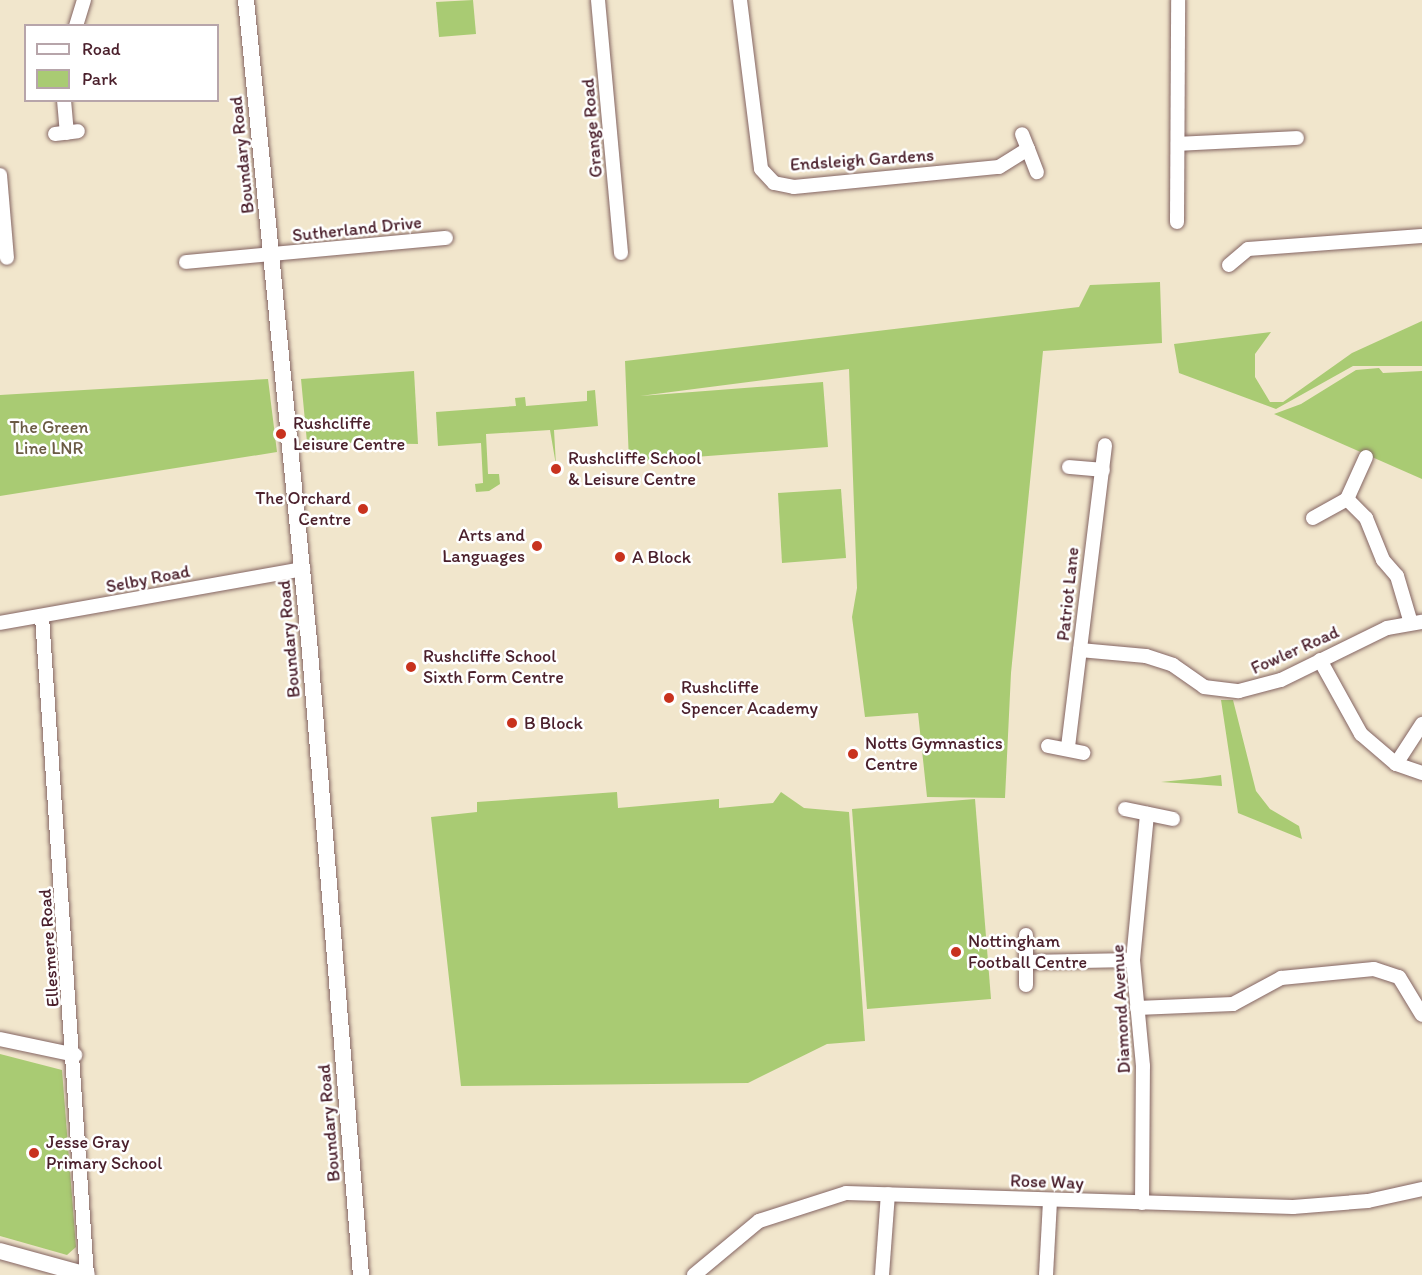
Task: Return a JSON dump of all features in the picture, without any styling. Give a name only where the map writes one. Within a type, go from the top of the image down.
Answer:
[{"type":"street","points":[[77,24],[84,0]]},
{"type":"street","name":"Boundary Road","points":[[246,0],[303,569],[361,1275]]},
{"type":"street","name":"Grange Road","points":[[598,0],[621,253]]},
{"type":"street","name":"Endsleigh Gardens","points":[[740,0],[761,169],[774,183],[794,187],[999,167],[1028,150]]},
{"type":"street","points":[[1177,222],[1178,0]]},
{"type":"street","points":[[64,102],[66,133]]},
{"type":"street","points":[[1022,134],[1037,172]]},
{"type":"street","points":[[1178,144],[1297,138]]},
{"type":"street","points":[[0,175],[7,258]]},
{"type":"street","points":[[1229,265],[1248,249],[1422,236]]},
{"type":"street","name":"Sutherland Drive","points":[[186,262],[271,256],[447,238]]},
{"type":"street","name":"Patriot Lane","points":[[1068,747],[1105,445]]},
{"type":"street","points":[[1313,518],[1347,499],[1366,457]]},
{"type":"street","points":[[1069,467],[1103,470]]},
{"type":"street","points":[[1347,499],[1366,518],[1383,560],[1397,576],[1416,621]]},
{"type":"street","name":"Selby Road","points":[[0,623],[303,569]]},
{"type":"street","name":"Ellesmere Road","points":[[42,617],[75,1055],[87,1275]]},
{"type":"street","name":"Fowler Road","points":[[1080,650],[1164,660],[1197,684],[1222,691],[1260,687],[1416,621]]},
{"type":"street","points":[[1320,660],[1361,734],[1396,764],[1422,773]]},
{"type":"street","points":[[1396,764],[1422,724]]},
{"type":"street","points":[[1047,746],[1068,747],[1083,753]]},
{"type":"street","points":[[1125,809],[1173,819]]},
{"type":"street","name":"Diamond Avenue","points":[[1142,1203],[1145,1131],[1132,960],[1147,814]]},
{"type":"street","points":[[1026,935],[1026,985]]},
{"type":"street","points":[[1026,962],[1132,960]]},
{"type":"street","points":[[1137,1008],[1233,1004],[1281,978],[1374,969],[1399,977],[1421,1013]]},
{"type":"street","points":[[0,1038],[75,1055]]},
{"type":"street","name":"Rose Way","points":[[694,1275],[735,1237],[770,1215],[837,1195],[888,1194],[1142,1203],[1322,1206],[1422,1189]]},
{"type":"street","points":[[882,1275],[888,1194]]},
{"type":"street","points":[[1046,1275],[1050,1200]]},
{"type":"street","points":[[0,1251],[87,1275]]},
{"type":"green space","points":[[473,0],[476,34],[439,37],[436,2]]},
{"type":"green space","points":[[1160,282],[1162,343],[1043,351],[1011,673],[1005,798],[927,797],[918,713],[865,717],[852,617],[857,588],[849,369],[640,396],[823,382],[828,447],[629,462],[625,361],[1079,307],[1090,285]]},
{"type":"green space","points":[[1422,321],[1422,366],[1353,366],[1276,409],[1179,373],[1174,344],[1271,332],[1255,354],[1255,377],[1270,402],[1283,402],[1352,353]]},
{"type":"green space","points":[[1379,368],[1383,373],[1422,371],[1422,479],[1274,414],[1301,404],[1356,370]]},
{"type":"green space","points":[[414,371],[418,444],[307,442],[301,379]]},
{"type":"green space","name":"The Green Line LNR","points":[[268,379],[277,452],[0,496],[0,395]]},
{"type":"green space","points":[[595,390],[598,426],[554,430],[556,465],[550,430],[486,434],[488,474],[499,474],[500,484],[489,491],[476,492],[475,484],[483,483],[481,443],[438,446],[436,412],[516,406],[515,398],[525,397],[526,406],[587,401],[587,391]]},
{"type":"green space","points":[[841,489],[846,558],[782,563],[778,493]]},
{"type":"green space","points":[[1221,700],[1233,700],[1256,791],[1270,809],[1299,826],[1302,839],[1238,813]]},
{"type":"green space","points":[[1221,775],[1222,786],[1161,782],[1200,778]]},
{"type":"green space","points":[[617,792],[618,808],[719,799],[719,808],[773,803],[781,792],[804,808],[849,812],[865,1041],[827,1044],[748,1083],[461,1086],[431,817],[477,812],[477,802]]},
{"type":"green space","points":[[975,799],[991,999],[867,1009],[852,809]]},
{"type":"green space","name":"Jesse Gray Primary School","points":[[0,1054],[62,1070],[76,1247],[67,1255],[0,1236]]},
{"type":"place","name":"Rushcliffe Leisure Centre","points":[[281,434]]},
{"type":"place","name":"Rushcliffe School & Leisure Centre","points":[[556,469]]},
{"type":"place","name":"The Orchard Centre","points":[[363,509]]},
{"type":"place","name":"Arts and Languages","points":[[537,546]]},
{"type":"place","name":"A Block","points":[[620,557]]},
{"type":"place","name":"Rushcliffe School Sixth Form Centre","points":[[411,667]]},
{"type":"place","name":"Rushcliffe Spencer Academy","points":[[669,698]]},
{"type":"place","name":"B Block","points":[[512,723]]},
{"type":"place","name":"Notts Gymnastics Centre","points":[[853,754]]},
{"type":"place","name":"Nottingham Football Centre","points":[[956,952]]},
{"type":"place","name":"Jesse Gray Primary School","points":[[34,1153]]}]
